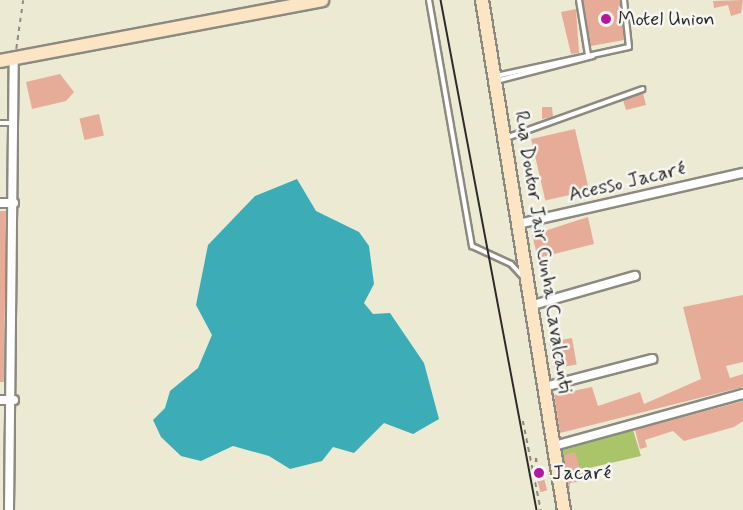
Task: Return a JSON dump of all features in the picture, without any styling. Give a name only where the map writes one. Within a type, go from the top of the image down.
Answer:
[{"type":"street","points":[[0,62],[322,0]]},
{"type":"street","name":"Rua Doutor Jair Cunha Cavalcanti","points":[[482,0],[533,305],[564,510]]},
{"type":"street","points":[[9,510],[5,496],[14,400],[14,59]]},
{"type":"street","name":"Acesso Jacaré","points":[[518,224],[743,173]]},
{"type":"street","points":[[0,203],[14,203]]},
{"type":"street","points":[[533,305],[635,276]]},
{"type":"street","points":[[544,387],[652,358]]},
{"type":"street","points":[[554,446],[743,394]]},
{"type":"street","points":[[0,400],[14,400]]},
{"type":"lane","points":[[429,0],[472,246],[511,264],[528,283]]},
{"type":"lane","points":[[579,0],[590,56]]},
{"type":"lane","points":[[495,79],[632,44],[624,0]]},
{"type":"lane","points":[[505,138],[644,89]]},
{"type":"lane","points":[[0,123],[13,123]]},
{"type":"path","points":[[14,59],[22,0]]},
{"type":"path","points":[[523,421],[541,510]]},
{"type":"path","points":[[533,471],[536,458],[539,472]]},
{"type":"green space","points":[[633,430],[641,456],[563,474],[560,451]]},
{"type":"water","points":[[297,179],[316,211],[359,232],[369,246],[374,284],[364,303],[373,314],[390,313],[424,363],[439,419],[413,434],[384,423],[354,453],[333,447],[322,461],[290,469],[269,456],[233,446],[201,461],[181,456],[161,437],[153,420],[165,408],[170,391],[198,368],[212,335],[196,305],[208,245],[255,196]]},
{"type":"building","name":"Motel Union","points":[[583,0],[620,0],[624,40],[591,46]]},
{"type":"building","points":[[743,0],[741,13],[731,16],[728,5],[714,8],[713,1]]},
{"type":"building","points":[[576,9],[579,53],[571,54],[561,12]]},
{"type":"building","points":[[60,74],[74,92],[66,101],[32,109],[26,82]]},
{"type":"building","points":[[643,93],[646,105],[626,110],[623,100]]},
{"type":"building","points":[[542,107],[552,107],[553,117],[542,119]]},
{"type":"building","points":[[99,114],[104,135],[84,140],[80,118]]},
{"type":"building","points":[[575,129],[589,190],[545,201],[531,139]]},
{"type":"building","points":[[0,211],[6,211],[4,382],[0,382]]},
{"type":"building","points":[[588,217],[594,244],[538,258],[532,235]]},
{"type":"building","points":[[743,295],[743,362],[726,366],[730,378],[743,374],[743,387],[560,433],[554,395],[592,387],[598,406],[640,392],[644,404],[701,379],[683,307]]},
{"type":"building","points":[[572,338],[577,365],[554,369],[549,342]]},
{"type":"building","points":[[743,401],[743,421],[734,427],[684,441],[673,431],[645,440],[647,447],[640,449],[635,430]]},
{"type":"building","points":[[575,452],[581,472],[592,470],[594,479],[570,483],[569,492],[564,455]]},
{"type":"building","points":[[542,471],[547,490],[540,492],[535,473]]},
{"type":"tram line","points":[[441,0],[537,510]]},
{"type":"place","name":"Motel Union","points":[[606,19]]},
{"type":"place","name":"Jacaré","points":[[539,473]]}]
